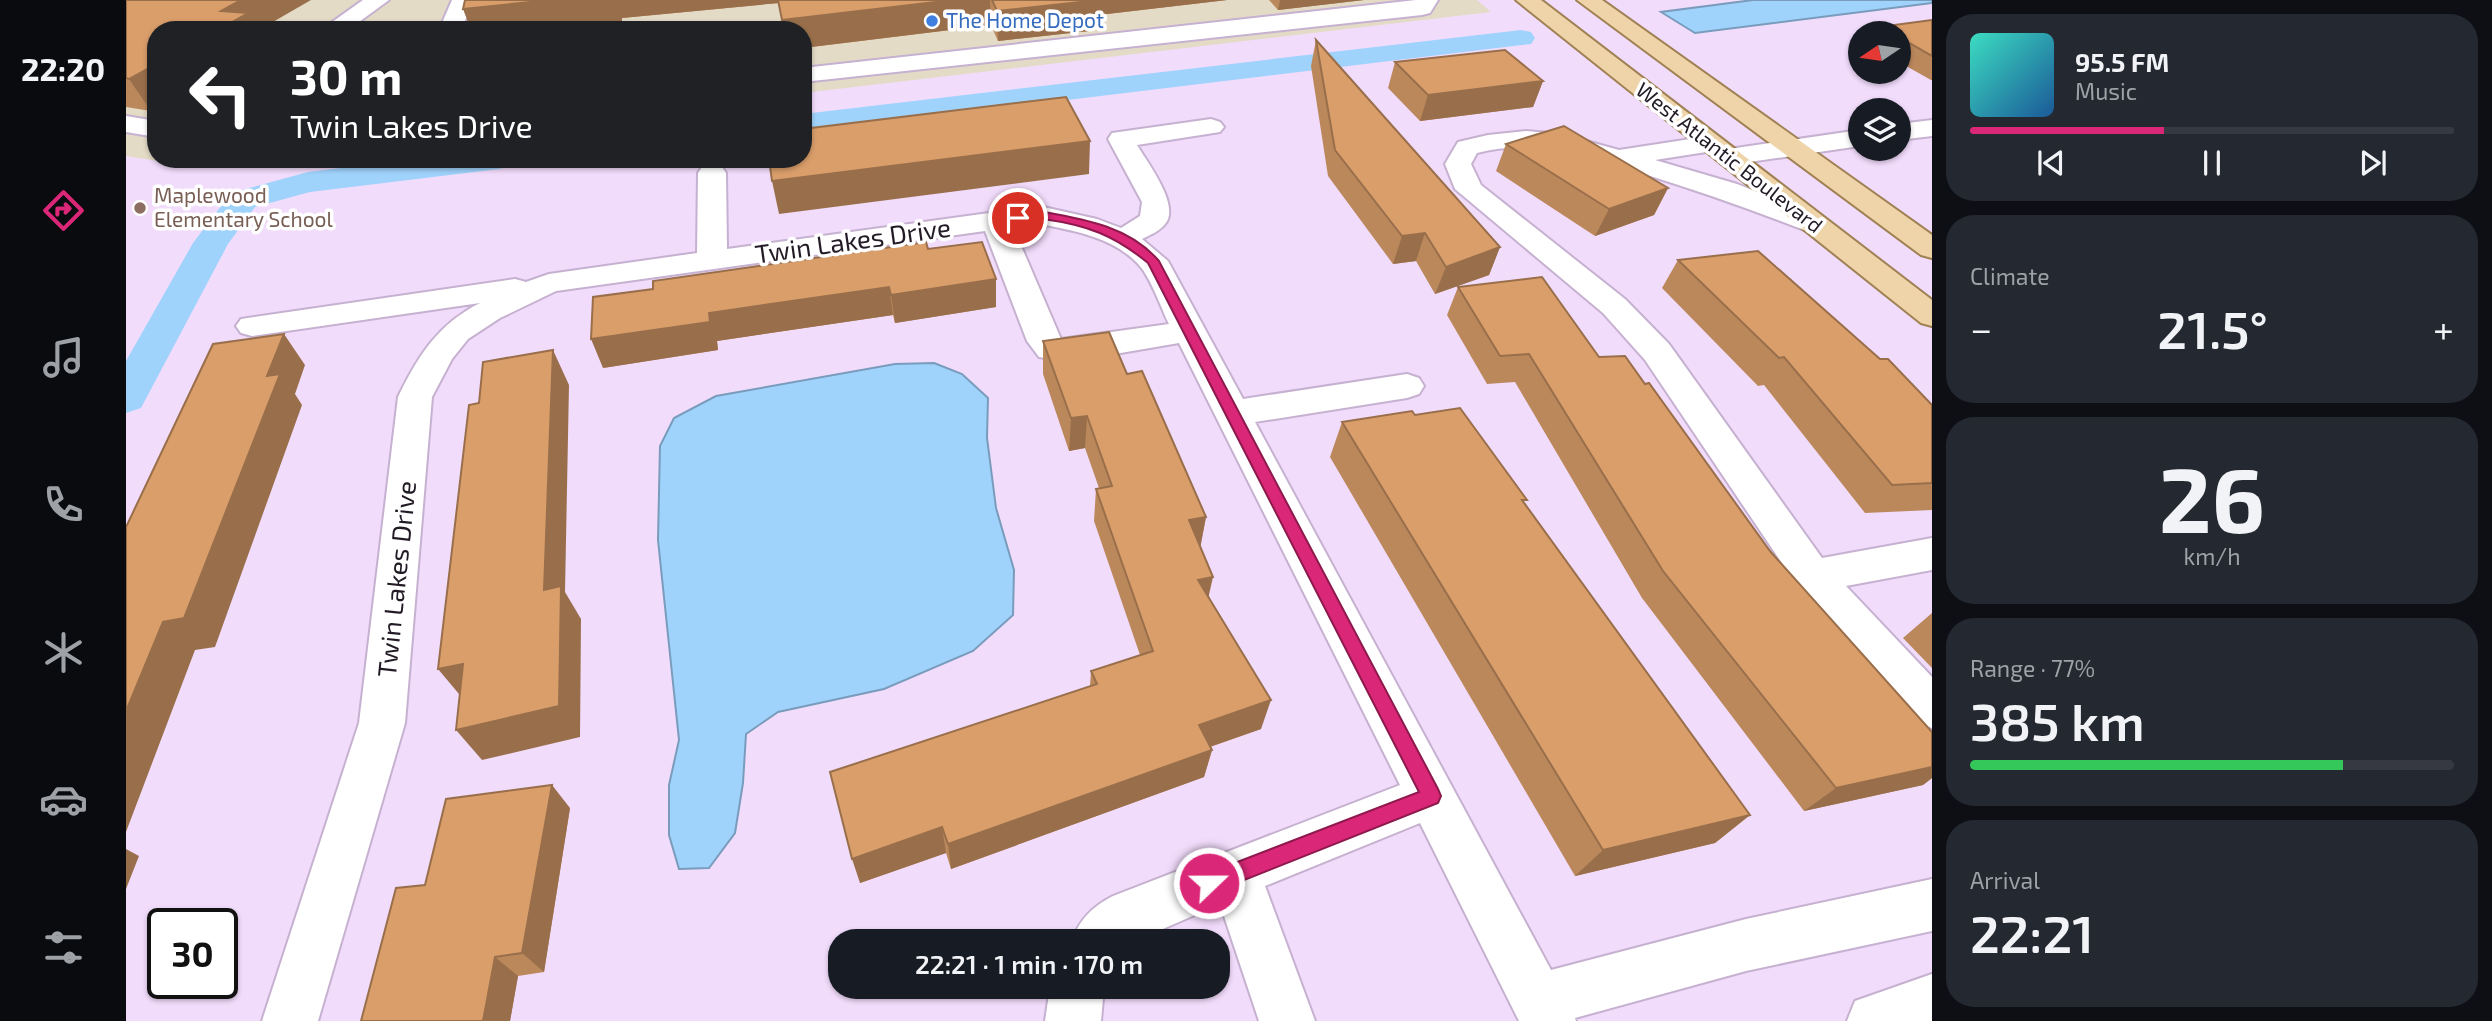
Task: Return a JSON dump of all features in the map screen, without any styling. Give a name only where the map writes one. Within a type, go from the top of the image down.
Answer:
[{"type":"main road","name":"West Atlantic Boulevard","points":[[1527,0],[1932,316]]},
{"type":"main road","name":"West Atlantic Boulevard","points":[[1588,0],[1932,249]]},
{"type":"street","points":[[346,21],[378,0]]},
{"type":"street","points":[[454,21],[463,0]]},
{"type":"street","points":[[812,74],[1422,8],[1427,0]]},
{"type":"street","points":[[126,124],[147,128]]},
{"type":"street","points":[[1124,238],[1154,220],[1156,202],[1121,139],[1211,127]]},
{"type":"street","points":[[1911,131],[1932,128]]},
{"type":"street","points":[[1814,224],[1727,190],[1556,140],[1516,137],[1467,148],[1458,164],[1469,189],[1614,306],[1657,352],[1812,576],[1932,708]]},
{"type":"street","points":[[1618,158],[1719,150],[1793,148],[1848,140]]},
{"type":"street","points":[[712,173],[712,260]]},
{"type":"street","name":"Twin Lakes Drive","points":[[290,1021],[382,723],[415,397],[430,364],[457,332],[498,307],[549,283],[1039,215],[1084,223],[1124,238],[1153,261],[1543,1011]]},
{"type":"street","points":[[996,221],[1043,341],[1051,349],[1068,351],[1190,331]]},
{"type":"street","points":[[252,326],[549,283]]},
{"type":"street","points":[[1233,413],[1407,386]]},
{"type":"street","points":[[1812,576],[1932,554]]},
{"type":"street","points":[[1109,929],[1131,914],[1431,796]]},
{"type":"street","points":[[1235,873],[1287,1021]]},
{"type":"street","points":[[1543,1011],[1746,945],[1932,905]]},
{"type":"street","points":[[1073,1021],[1076,999]]},
{"type":"street","points":[[1875,1021],[1932,1000]]},
{"type":"shaded area","points":[[126,0],[1477,0],[1491,12],[812,92],[812,21],[147,21],[147,159],[126,156]]},
{"type":"water","points":[[1753,0],[1932,0],[1932,3],[1695,33],[1661,12]]},
{"type":"water","points":[[934,363],[962,374],[988,398],[987,438],[996,508],[1014,570],[1013,615],[973,651],[884,689],[778,712],[746,734],[743,783],[735,833],[709,868],[679,869],[669,835],[669,785],[679,740],[658,540],[660,446],[674,418],[716,396],[895,364]]},
{"type":"building","points":[[126,0],[241,0],[221,11],[248,13],[234,21],[147,21],[147,69],[129,79],[126,78]]},
{"type":"building","points":[[465,0],[550,0],[463,9]]},
{"type":"building","points":[[778,0],[953,0],[782,20]]},
{"type":"building","points":[[992,0],[1089,0],[1090,1],[997,11]]},
{"type":"building","points":[[1932,20],[1932,56],[1911,44],[1911,23]]},
{"type":"building","points":[[1316,40],[1500,247],[1446,267],[1425,233],[1402,236],[1335,150]]},
{"type":"building","points":[[1505,50],[1543,81],[1428,95],[1395,62]]},
{"type":"building","points":[[1066,97],[1090,141],[772,181],[770,168],[812,168],[812,128]]},
{"type":"building","points":[[1564,126],[1668,188],[1609,209],[1506,144]]},
{"type":"building","points":[[926,242],[928,249],[982,242],[996,279],[891,295],[889,287],[709,313],[710,322],[591,339],[593,297],[653,289],[653,281]]},
{"type":"building","points":[[1758,251],[1880,359],[1888,359],[1932,405],[1932,483],[1892,485],[1784,357],[1779,358],[1678,260]]},
{"type":"building","points":[[1542,277],[1599,357],[1625,356],[1645,384],[1649,383],[1770,551],[1932,732],[1932,767],[1836,788],[1663,571],[1529,354],[1500,356],[1458,287]]},
{"type":"building","points":[[1109,332],[1127,374],[1142,371],[1206,517],[1189,520],[1213,577],[1198,580],[1271,700],[1199,725],[1212,750],[948,844],[942,827],[852,859],[830,772],[1097,684],[1091,671],[1153,651],[1096,489],[1112,486],[1087,416],[1071,418],[1043,341]]},
{"type":"building","points":[[284,334],[267,376],[280,374],[184,618],[163,622],[126,711],[126,527],[213,344]]},
{"type":"building","points":[[553,350],[544,590],[561,586],[559,706],[456,730],[463,664],[438,669],[469,405],[479,403],[483,362]]},
{"type":"building","points":[[1460,408],[1527,500],[1522,500],[1750,815],[1603,850],[1342,422],[1412,411],[1415,415]]},
{"type":"building","points":[[552,785],[522,953],[495,957],[483,1021],[361,1021],[396,888],[425,885],[446,799]]},
{"type":"waterway","points":[[812,122],[1521,38]]},
{"type":"waterway","points":[[126,398],[211,243],[243,200],[308,182],[424,168]]},
{"type":"place","name":"The Home Depot","points":[[932,21]]},
{"type":"place","name":"Maplewood Elementary School","points":[[140,208]]},
{"type":"route","points":[[1018,218],[1039,215],[1084,223],[1124,238],[1153,261],[1431,796],[1209,883]]}]
